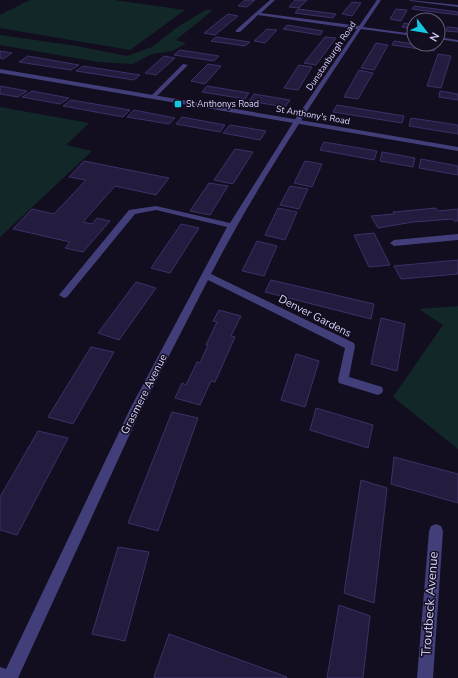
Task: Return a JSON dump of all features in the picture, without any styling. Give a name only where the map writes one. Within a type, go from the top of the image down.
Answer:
[{"type":"street","points":[[238,31],[273,0]]},
{"type":"street","name":"Dunstanburgh Road","points":[[297,121],[379,0]]},
{"type":"street","points":[[411,0],[458,6]]},
{"type":"street","points":[[258,14],[406,34]]},
{"type":"street","points":[[446,39],[458,41]]},
{"type":"street","points":[[153,97],[185,65]]},
{"type":"street","name":"St Anthony's Road","points":[[0,71],[458,148]]},
{"type":"street","name":"Grasmere Avenue","points":[[9,678],[134,412],[232,226],[297,121]]},
{"type":"street","points":[[64,294],[132,212],[156,208],[232,226]]},
{"type":"street","points":[[394,243],[458,238]]},
{"type":"street","name":"Denver Gardens","points":[[206,275],[350,346],[342,380],[378,390]]},
{"type":"street","name":"Troutbeck Avenue","points":[[425,678],[436,531]]},
{"type":"street","points":[[0,674],[9,678]]},
{"type":"green space","points":[[30,0],[114,0],[185,10],[130,50],[0,28],[0,15]]},
{"type":"green space","points":[[206,10],[213,10],[176,40],[186,43],[173,51],[152,54],[133,64],[99,62],[0,45],[0,35],[77,46],[127,56],[152,47],[179,26]]},
{"type":"green space","points":[[0,107],[89,123],[66,145],[92,151],[0,237]]},
{"type":"green space","points":[[458,306],[458,449],[393,397],[443,325],[419,309]]},
{"type":"building","points":[[245,0],[255,0],[247,7],[238,6]]},
{"type":"building","points":[[295,0],[307,0],[299,8],[289,7]]},
{"type":"building","points":[[352,2],[361,3],[352,16],[342,14]]},
{"type":"building","points":[[414,6],[458,12],[458,15],[446,13],[446,12],[412,9]]},
{"type":"building","points":[[298,9],[336,14],[333,18],[295,13]]},
{"type":"building","points":[[396,9],[407,10],[401,21],[390,19]]},
{"type":"building","points":[[228,14],[238,16],[215,35],[204,33]]},
{"type":"building","points":[[404,23],[406,23],[406,28],[402,27]]},
{"type":"building","points":[[287,25],[323,31],[320,35],[283,29]]},
{"type":"building","points":[[447,27],[458,28],[458,32],[446,31]]},
{"type":"building","points":[[267,29],[277,30],[265,43],[254,41]]},
{"type":"building","points":[[216,37],[250,42],[245,46],[211,41]]},
{"type":"building","points":[[325,37],[336,38],[316,65],[304,63]]},
{"type":"building","points":[[394,41],[406,43],[406,47],[392,45]]},
{"type":"building","points":[[376,43],[388,45],[374,70],[361,68]]},
{"type":"building","points":[[180,50],[219,56],[214,61],[174,55]]},
{"type":"building","points":[[0,51],[12,53],[3,59],[0,58]]},
{"type":"building","points":[[438,54],[451,56],[441,88],[427,86]]},
{"type":"building","points":[[28,56],[79,65],[71,70],[19,62]]},
{"type":"building","points":[[164,56],[175,58],[156,75],[145,73]]},
{"type":"building","points":[[208,64],[221,66],[205,84],[191,81]]},
{"type":"building","points":[[299,65],[312,67],[298,90],[284,88]]},
{"type":"building","points":[[83,66],[140,75],[134,80],[76,71]]},
{"type":"building","points":[[359,70],[373,73],[358,99],[344,97]]},
{"type":"building","points":[[0,86],[27,91],[18,97],[0,94]]},
{"type":"building","points":[[207,86],[249,93],[245,99],[202,92]]},
{"type":"building","points":[[32,91],[69,98],[60,104],[22,97]]},
{"type":"building","points":[[440,91],[458,94],[458,100],[439,97]]},
{"type":"building","points":[[254,94],[290,100],[285,107],[249,101]]},
{"type":"building","points":[[71,100],[130,110],[123,117],[63,106]]},
{"type":"building","points":[[337,105],[404,116],[402,123],[333,112]]},
{"type":"building","points":[[134,110],[175,118],[169,124],[127,117]]},
{"type":"building","points":[[182,117],[225,125],[220,132],[176,124]]},
{"type":"building","points":[[411,118],[458,125],[458,134],[409,126]]},
{"type":"building","points":[[230,125],[266,131],[260,140],[223,133]]},
{"type":"building","points":[[324,142],[377,151],[374,160],[320,150]]},
{"type":"building","points":[[235,149],[253,152],[233,184],[214,180]]},
{"type":"building","points":[[382,152],[415,158],[413,167],[380,161]]},
{"type":"building","points":[[421,159],[458,166],[458,175],[419,168]]},
{"type":"building","points":[[84,161],[169,178],[156,195],[115,186],[83,222],[92,224],[97,218],[110,221],[83,252],[65,248],[70,242],[13,229],[32,209],[54,214],[86,180],[69,177]]},
{"type":"building","points":[[305,161],[322,164],[312,187],[294,183]]},
{"type":"building","points":[[209,183],[228,186],[210,215],[190,211]]},
{"type":"building","points":[[290,186],[308,189],[299,209],[280,205]]},
{"type":"building","points":[[278,208],[297,212],[285,240],[265,235]]},
{"type":"building","points":[[436,208],[438,211],[458,209],[458,221],[454,221],[452,219],[413,222],[378,228],[371,216],[394,214],[393,212]]},
{"type":"building","points":[[181,224],[199,228],[170,273],[151,268]]},
{"type":"building","points":[[374,233],[390,265],[369,267],[354,235]]},
{"type":"building","points":[[257,241],[277,246],[264,276],[242,271]]},
{"type":"building","points":[[458,260],[458,274],[401,279],[394,266]]},
{"type":"building","points":[[271,280],[374,304],[371,319],[265,292]]},
{"type":"building","points":[[136,282],[156,288],[119,340],[98,333]]},
{"type":"building","points":[[219,310],[241,316],[231,336],[235,337],[215,382],[211,381],[200,405],[175,398],[182,383],[186,385],[197,362],[200,363],[208,345],[206,345],[217,322],[213,321]]},
{"type":"building","points":[[381,318],[405,324],[397,371],[371,364]]},
{"type":"building","points":[[91,347],[114,352],[73,424],[48,417]]},
{"type":"building","points":[[296,354],[319,361],[305,407],[281,400]]},
{"type":"building","points":[[316,408],[373,425],[368,448],[310,430]]},
{"type":"building","points":[[172,412],[198,418],[158,531],[128,523]]},
{"type":"building","points":[[38,431],[68,438],[17,535],[0,530],[0,497]]},
{"type":"building","points":[[394,457],[458,474],[458,503],[391,484]]},
{"type":"building","points":[[361,480],[387,488],[374,603],[344,593]]},
{"type":"building","points":[[118,547],[149,552],[125,641],[92,634]]},
{"type":"building","points":[[339,605],[370,616],[363,678],[327,678]]},
{"type":"building","points":[[169,634],[287,677],[154,677]]},
{"type":"place","name":"St Anthonys Road","points":[[178,104]]}]
